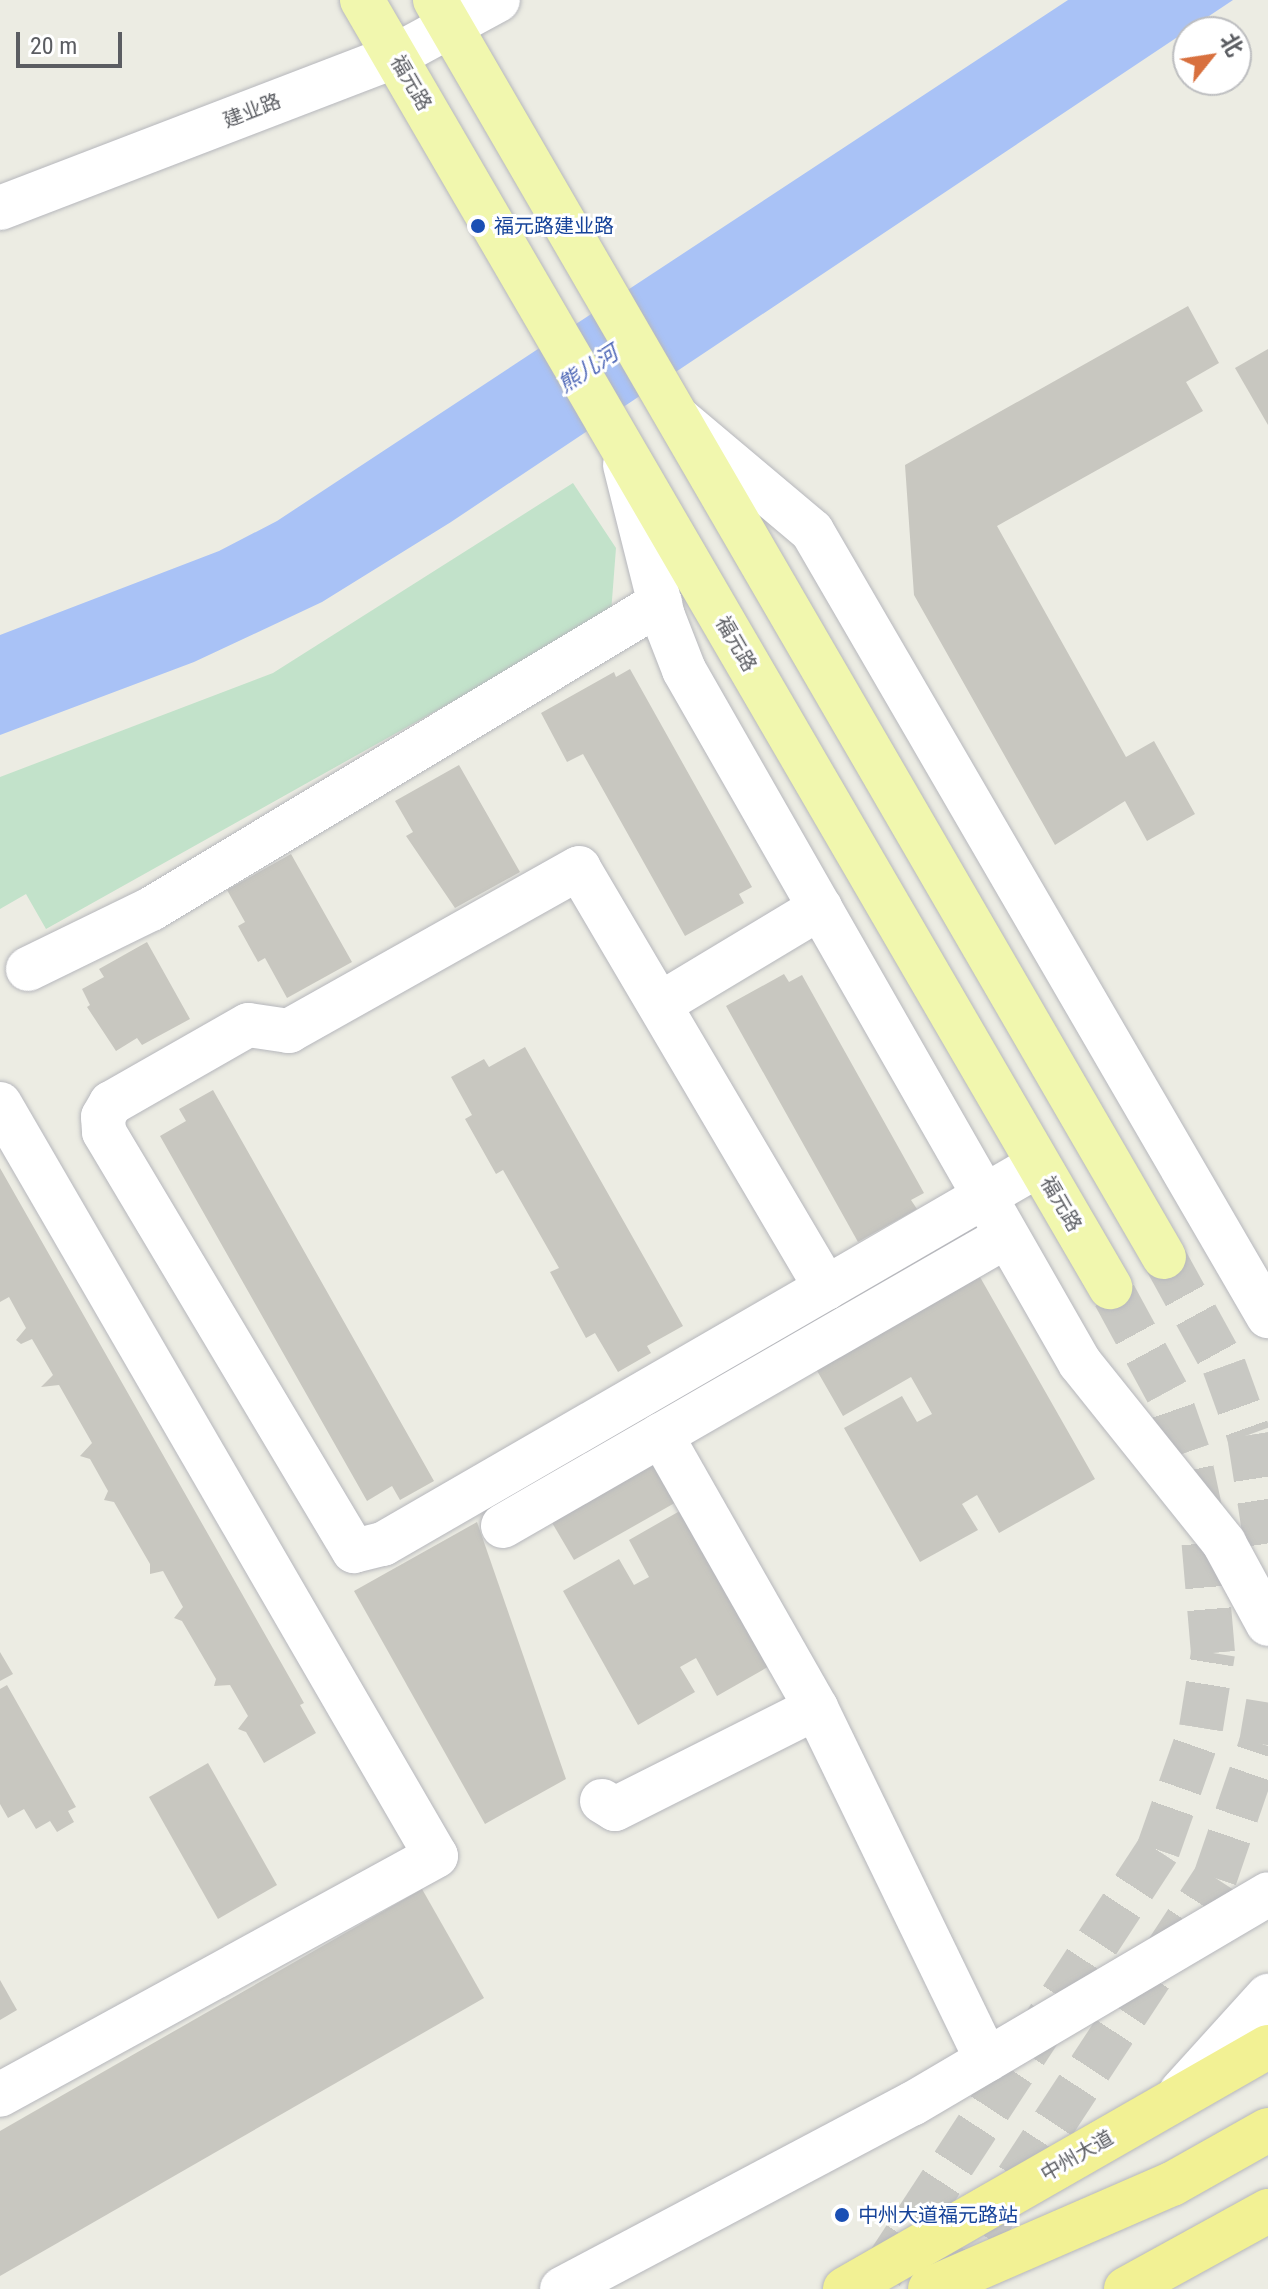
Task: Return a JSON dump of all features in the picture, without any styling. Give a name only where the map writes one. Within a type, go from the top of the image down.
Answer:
[{"type":"highway","name":"中州大道","points":[[845,2289],[1268,2047]]},
{"type":"highway","points":[[930,2289],[1172,2184],[1268,2130]]},
{"type":"highway","points":[[1126,2289],[1268,2211]]},
{"type":"main road","name":"福元路","points":[[362,0],[1110,1287]]},
{"type":"main road","points":[[444,14],[1164,1257]]},
{"type":"street","name":"建业路","points":[[0,208],[395,56],[444,14],[498,0]]},
{"type":"street","points":[[671,407],[812,531],[1268,1316]]},
{"type":"street","points":[[614,434],[660,603],[684,670],[1080,1363],[1224,1543],[1268,1624]]},
{"type":"street","points":[[28,969],[151,909],[660,603]]},
{"type":"street","points":[[826,1288],[579,868],[289,1031],[248,1025],[111,1103],[103,1117],[104,1132],[354,1551],[383,1544],[826,1288],[1038,1165]]},
{"type":"street","points":[[660,1004],[820,908]]},
{"type":"street","points":[[0,1104],[436,1856],[0,2095]]},
{"type":"street","points":[[503,1526],[1007,1236]]},
{"type":"street","points":[[661,1435],[816,1708],[987,2060]]},
{"type":"street","points":[[602,1801],[615,1809],[816,1708]]},
{"type":"street","points":[[562,2289],[987,2060],[1268,1894]]},
{"type":"street","points":[[1173,2101],[1268,1996]]},
{"type":"green space","points":[[573,483],[616,548],[611,613],[46,929],[26,894],[0,909],[0,777],[273,673]]},
{"type":"water","name":"熊儿河","points":[[1068,0],[1233,0],[1209,16],[1172,16],[1172,41],[451,522],[322,602],[194,662],[0,735],[0,635],[219,551],[277,521]]},
{"type":"building","points":[[1188,306],[1219,363],[1186,382],[1203,411],[997,526],[1126,757],[1154,741],[1195,814],[1147,841],[1125,801],[1055,845],[914,595],[905,465]]},
{"type":"building","points":[[1268,349],[1268,425],[1235,368]]},
{"type":"building","points":[[630,669],[752,887],[739,894],[744,903],[685,936],[583,754],[567,762],[541,713],[614,672],[616,677]]},
{"type":"building","points":[[459,765],[520,872],[455,908],[406,836],[413,832],[395,801]]},
{"type":"building","points":[[291,854],[352,962],[287,998],[265,958],[258,962],[238,926],[245,922],[227,890]]},
{"type":"building","points":[[147,942],[190,1019],[142,1045],[137,1038],[116,1051],[87,1007],[90,1005],[82,989],[104,977],[99,969]]},
{"type":"building","points":[[784,974],[789,982],[802,975],[924,1193],[911,1200],[917,1209],[858,1242],[726,1006]]},
{"type":"building","points":[[525,1047],[683,1326],[647,1346],[651,1353],[618,1372],[595,1333],[586,1338],[550,1272],[559,1268],[503,1170],[496,1174],[465,1119],[472,1115],[451,1077],[484,1059],[489,1067]]},
{"type":"building","points":[[213,1090],[434,1481],[400,1500],[392,1486],[367,1501],[160,1136],[186,1121],[179,1109]]},
{"type":"building","points":[[0,1168],[304,1703],[300,1705],[316,1733],[264,1763],[246,1732],[238,1729],[248,1716],[230,1685],[214,1686],[216,1679],[182,1621],[174,1618],[183,1607],[163,1571],[150,1574],[150,1564],[114,1502],[104,1500],[108,1491],[90,1459],[80,1456],[92,1443],[59,1385],[41,1387],[53,1375],[32,1339],[21,1344],[16,1340],[26,1328],[9,1297],[0,1302]]},
{"type":"building","points":[[980,1277],[1095,1479],[999,1533],[977,1495],[962,1504],[978,1530],[920,1562],[844,1428],[902,1396],[917,1422],[932,1414],[911,1377],[843,1416],[816,1369]]},
{"type":"building","points":[[658,1461],[680,1500],[574,1560],[551,1521]]},
{"type":"building","points":[[692,1504],[780,1660],[717,1696],[696,1658],[680,1667],[695,1692],[638,1725],[563,1591],[619,1559],[634,1585],[649,1577],[629,1540]]},
{"type":"building","points":[[477,1522],[566,1779],[485,1824],[354,1591]]},
{"type":"building","points":[[0,1652],[13,1674],[0,1681]]},
{"type":"building","points":[[7,1685],[76,1807],[68,1811],[74,1822],[57,1832],[50,1821],[36,1829],[24,1809],[8,1818],[0,1804],[0,1689]]},
{"type":"building","points":[[208,1763],[277,1885],[218,1919],[149,1797]]},
{"type":"building","points":[[422,1889],[484,1998],[0,2276],[0,2131]]},
{"type":"building","points":[[0,1980],[17,2010],[0,2020]]},
{"type":"tunnel","points":[[1164,1257],[1224,1366],[1249,1435],[1268,1557]]},
{"type":"tunnel","points":[[881,2274],[1158,1850],[1201,1728],[1213,1653],[1201,1513],[1188,1452],[1167,1392],[1110,1287]]},
{"type":"tunnel","points":[[945,2289],[1215,1878],[1261,1744],[1268,1703]]},
{"type":"place","name":"福元路建业路","points":[[478,226]]},
{"type":"place","name":"中州大道福元路站","points":[[842,2215]]}]
